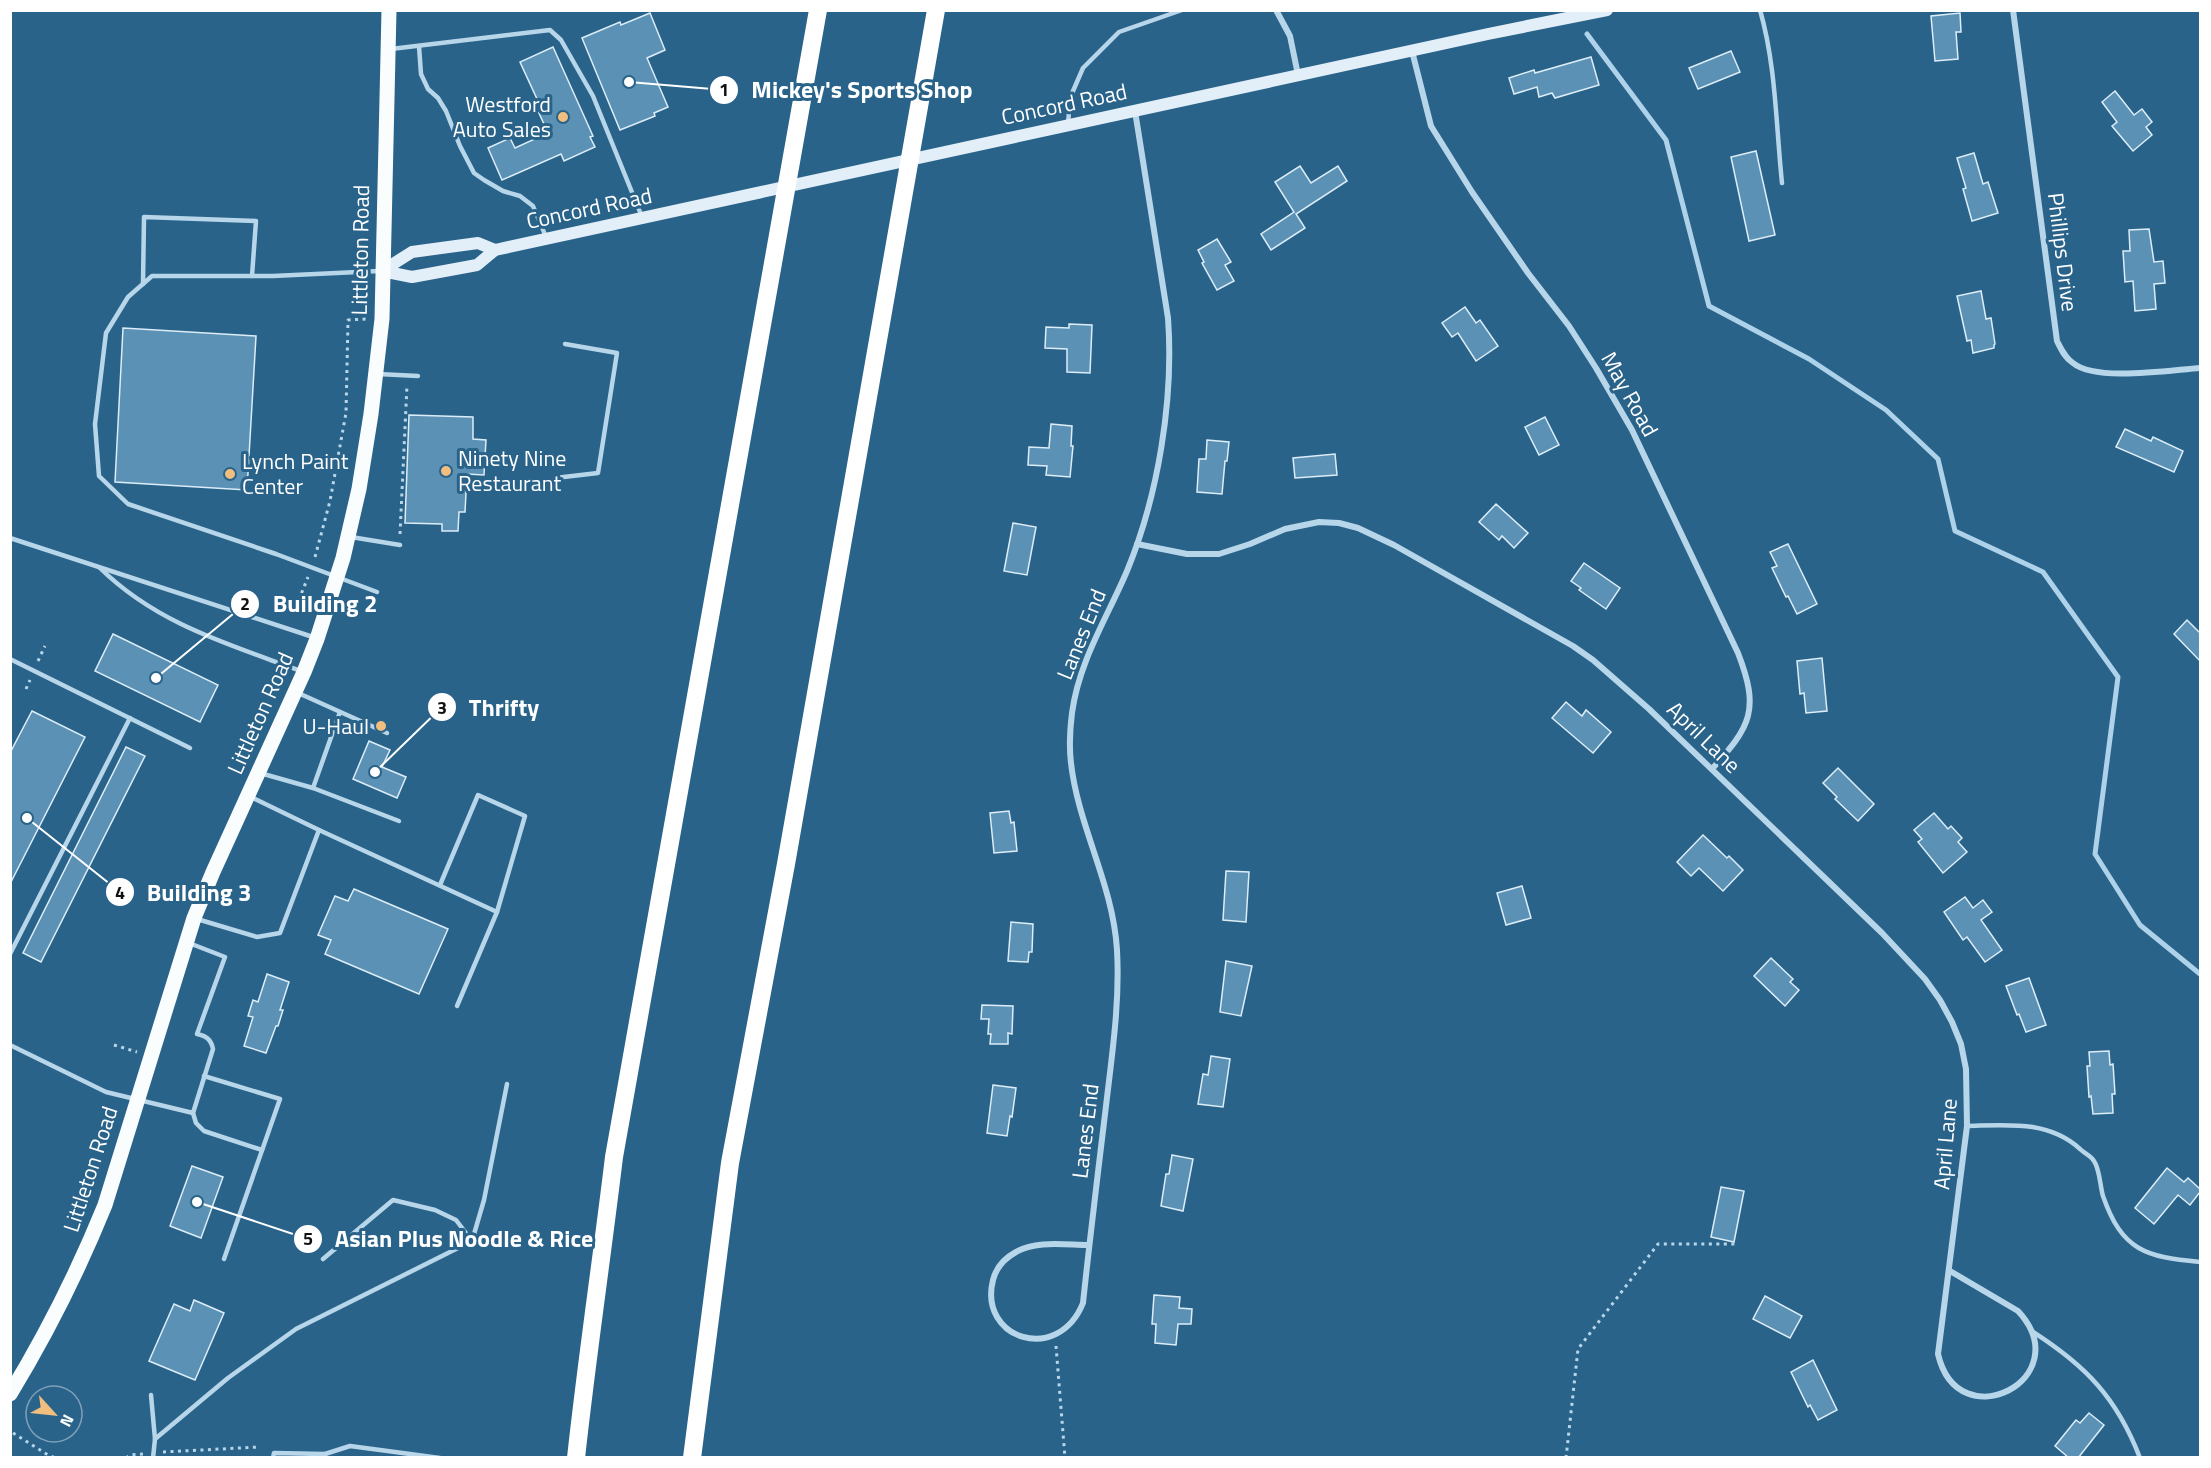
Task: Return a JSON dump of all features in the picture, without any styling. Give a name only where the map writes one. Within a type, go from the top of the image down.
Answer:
[{"type":"highway","points":[[576,1458],[614,1157],[818,10]]},
{"type":"highway","points":[[692,1458],[730,1163],[786,864],[936,10]]},
{"type":"main road","name":"Littleton Road","points":[[10,1394],[44,1339],[87,1251],[105,1205],[195,918],[213,872],[296,692],[338,578],[366,452],[382,319],[389,10]]},
{"type":"main road","name":"Concord Road","points":[[382,271],[412,277],[477,265],[495,250],[1607,10]]},
{"type":"main road","name":"Concord Road","points":[[382,271],[412,252],[478,243],[495,250]]},
{"type":"street","points":[[1276,10],[1290,36],[1298,75]]},
{"type":"street","name":"Phillips Drive","points":[[2013,10],[2057,341],[2073,364],[2102,374],[2200,368]]},
{"type":"street","name":"May Road","points":[[1413,51],[1431,126],[1472,192],[1528,273],[1569,326],[1596,368],[1632,430],[1738,653],[1750,695],[1747,724],[1735,744],[1712,770]]},
{"type":"street","name":"Lanes End","points":[[1055,1336],[1068,1328],[1077,1317],[1083,1303],[1118,1007],[1114,920],[1076,788],[1071,763],[1070,737],[1077,688],[1084,665],[1137,544],[1146,516],[1161,442],[1170,345],[1165,292],[1135,111]]},
{"type":"street","name":"April Lane","points":[[1137,544],[1203,555],[1234,549],[1303,524],[1340,523],[1358,528],[1394,544],[1573,646],[1630,691],[1882,933],[1926,979],[1952,1022],[1961,1044],[1966,1069],[1967,1126],[1938,1354],[1941,1366],[1955,1386],[1971,1394],[1989,1397],[2002,1395],[2014,1389],[2031,1370],[2036,1345],[2033,1332]]},
{"type":"street","points":[[1055,1336],[1040,1340],[1024,1338],[1010,1331],[999,1320],[992,1305],[991,1289],[995,1274],[1004,1261],[1017,1251],[1030,1247],[1089,1245]]},
{"type":"street","points":[[1950,1271],[2018,1311],[2027,1320],[2033,1332]]},
{"type":"lane","points":[[1068,125],[1070,99],[1083,68],[1119,32],[1182,10]]},
{"type":"lane","points":[[1760,10],[1772,81],[1782,183]]},
{"type":"lane","points":[[388,49],[550,30],[561,40],[593,96],[643,218]]},
{"type":"lane","points":[[419,46],[421,74],[428,88],[446,111],[460,146],[474,172],[493,186],[520,196],[533,206],[547,239]]},
{"type":"lane","points":[[143,284],[144,217],[256,220],[252,276]]},
{"type":"lane","points":[[377,592],[128,504],[99,476],[95,424],[106,333],[128,297],[152,276],[252,276],[382,271]]},
{"type":"lane","points":[[555,478],[598,473],[616,353],[565,344]]},
{"type":"lane","points":[[376,374],[418,376]]},
{"type":"lane","points":[[348,537],[400,545]]},
{"type":"lane","points":[[10,538],[317,639]]},
{"type":"lane","points":[[98,566],[118,585],[184,627],[304,672]]},
{"type":"lane","points":[[10,659],[190,748]]},
{"type":"lane","points":[[296,692],[387,733]]},
{"type":"lane","points":[[313,788],[340,712]]},
{"type":"lane","points":[[10,954],[130,718]]},
{"type":"lane","points":[[258,772],[313,788],[399,821]]},
{"type":"lane","points":[[248,795],[497,912]]},
{"type":"lane","points":[[440,885],[478,795],[525,816],[497,912],[457,1006]]},
{"type":"lane","points":[[195,918],[257,937],[280,933],[319,830]]},
{"type":"lane","points":[[187,943],[225,957],[197,1034],[205,1036],[212,1042],[213,1049],[193,1113],[196,1123],[204,1131],[262,1150]]},
{"type":"lane","points":[[10,1045],[106,1092],[193,1113]]},
{"type":"lane","points":[[204,1076],[280,1099],[224,1259]]},
{"type":"lane","points":[[155,1439],[228,1378],[296,1329],[472,1241],[484,1200],[507,1084]]},
{"type":"lane","points":[[1967,1126],[2025,1125],[2055,1132],[2075,1144],[2095,1162],[2103,1195],[2115,1226],[2132,1245],[2157,1256],[2200,1262]]},
{"type":"lane","points":[[323,1259],[393,1200],[435,1210],[456,1220],[472,1241]]},
{"type":"lane","points":[[2033,1332],[2062,1350],[2087,1372],[2118,1411],[2140,1458]]},
{"type":"lane","points":[[151,1395],[155,1439],[153,1455]]},
{"type":"lane","points":[[273,1458],[274,1453],[325,1456],[350,1446],[440,1458]]},
{"type":"path","points":[[296,607],[312,568],[330,501],[346,413],[348,320],[382,319]]},
{"type":"path","points":[[400,545],[407,375]]},
{"type":"path","points":[[38,663],[45,646]]},
{"type":"path","points":[[26,689],[30,681]]},
{"type":"path","points":[[1566,1458],[1578,1348],[1658,1244],[1736,1244]]},
{"type":"path","points":[[1055,1336],[1065,1458]]},
{"type":"path","points":[[13,1433],[56,1458]]},
{"type":"path","points":[[126,1458],[130,1455],[259,1448]]},
{"type":"building","points":[[650,13],[665,50],[647,58],[668,107],[654,113],[655,116],[620,130],[582,38],[620,22],[621,25]]},
{"type":"building","points":[[1960,13],[1961,32],[1956,32],[1958,59],[1935,61],[1931,16]]},
{"type":"building","name":"Westford Auto Sales","points":[[553,47],[593,136],[590,137],[595,147],[564,161],[561,154],[502,180],[488,148],[510,138],[515,148],[548,133],[533,100],[537,99],[520,62]]},
{"type":"building","points":[[1731,51],[1740,72],[1698,89],[1689,68]]},
{"type":"building","points":[[1591,57],[1599,85],[1555,98],[1552,93],[1539,97],[1537,87],[1514,94],[1509,78]]},
{"type":"building","points":[[2115,91],[2134,115],[2142,109],[2152,122],[2146,127],[2152,135],[2133,151],[2112,126],[2117,122],[2102,102]]},
{"type":"building","points":[[1756,151],[1775,235],[1749,241],[1731,157]]},
{"type":"building","points":[[1974,153],[1983,184],[1988,182],[1998,213],[1972,221],[1963,189],[1966,188],[1957,158]]},
{"type":"building","points":[[1300,166],[1311,183],[1338,166],[1347,181],[1296,214],[1305,228],[1271,250],[1261,234],[1294,212],[1275,182]]},
{"type":"building","points":[[2149,229],[2154,262],[2163,261],[2165,283],[2154,284],[2156,309],[2135,311],[2133,281],[2125,282],[2123,251],[2130,251],[2129,230]]},
{"type":"building","points":[[1217,239],[1231,262],[1225,265],[1234,281],[1217,290],[1202,263],[1204,262],[1198,250]]},
{"type":"building","points":[[1981,291],[1986,319],[1991,318],[1995,344],[1994,348],[1973,353],[1971,340],[1967,341],[1957,296]]},
{"type":"building","points":[[1465,307],[1476,323],[1480,320],[1498,346],[1476,361],[1458,333],[1452,337],[1442,323]]},
{"type":"building","points":[[1069,324],[1092,325],[1090,373],[1067,372],[1067,349],[1045,348],[1046,327],[1069,328]]},
{"type":"building","points":[[123,328],[256,336],[247,490],[115,482]]},
{"type":"building","name":"Ninety Nine Restaurant","points":[[409,415],[473,417],[473,439],[486,440],[484,475],[467,474],[465,512],[459,512],[458,531],[442,531],[442,524],[405,523]]},
{"type":"building","points":[[1545,417],[1559,445],[1539,455],[1525,427]]},
{"type":"building","points":[[1051,424],[1072,426],[1070,477],[1046,475],[1047,466],[1028,465],[1029,447],[1049,448]]},
{"type":"building","points":[[2125,429],[2151,441],[2153,437],[2183,451],[2174,472],[2116,447]]},
{"type":"building","points":[[1207,440],[1229,442],[1222,494],[1197,492],[1199,459],[1206,459]]},
{"type":"building","points":[[1335,454],[1337,475],[1295,478],[1293,458]]},
{"type":"building","points":[[1496,504],[1528,533],[1514,548],[1502,536],[1499,540],[1479,522]]},
{"type":"building","points":[[1013,523],[1036,527],[1027,575],[1004,571]]},
{"type":"building","points":[[1788,544],[1817,604],[1797,614],[1772,568],[1777,566],[1770,552]]},
{"type":"building","points":[[1584,563],[1620,588],[1606,609],[1579,590],[1581,588],[1571,581]]},
{"type":"building","points":[[2187,620],[2200,633],[2200,661],[2174,634]]},
{"type":"building","points":[[113,634],[218,685],[200,722],[95,671]]},
{"type":"building","points":[[1822,658],[1827,711],[1806,713],[1804,693],[1800,694],[1797,661]]},
{"type":"building","points":[[1566,702],[1582,716],[1586,710],[1611,732],[1593,753],[1552,718]]},
{"type":"building","points":[[32,711],[85,737],[10,884],[10,753]]},
{"type":"building","points":[[369,741],[390,750],[382,767],[406,777],[397,798],[353,779]]},
{"type":"building","points":[[126,747],[145,756],[41,962],[23,953]]},
{"type":"building","points":[[1838,768],[1874,804],[1858,821],[1835,799],[1837,797],[1823,783]]},
{"type":"building","points":[[1009,811],[1011,823],[1014,822],[1017,851],[994,853],[990,813]]},
{"type":"building","points":[[1934,813],[1948,829],[1951,826],[1962,838],[1958,842],[1967,852],[1943,873],[1918,842],[1922,839],[1914,830]]},
{"type":"building","points":[[1703,835],[1743,870],[1723,891],[1699,868],[1691,876],[1677,862]]},
{"type":"building","points":[[1226,871],[1249,872],[1246,922],[1223,920]]},
{"type":"building","points":[[1522,886],[1531,918],[1506,925],[1497,893]]},
{"type":"building","points":[[354,889],[448,929],[419,994],[325,954],[331,940],[318,935],[335,896],[348,901]]},
{"type":"building","points":[[1965,897],[1973,908],[1983,900],[1992,912],[1981,920],[2002,950],[1985,962],[1967,937],[1963,940],[1944,912]]},
{"type":"building","points":[[1011,922],[1033,924],[1032,952],[1029,952],[1028,962],[1008,961]]},
{"type":"building","points":[[1771,958],[1793,979],[1790,982],[1799,990],[1785,1006],[1754,976]]},
{"type":"building","points":[[1226,961],[1252,966],[1241,1016],[1220,1012]]},
{"type":"building","points":[[267,974],[289,982],[280,1010],[283,1010],[278,1026],[276,1026],[266,1053],[244,1046],[253,1017],[248,1016],[253,1000],[258,1002]]},
{"type":"building","points":[[2029,978],[2046,1025],[2026,1032],[2006,986]]},
{"type":"building","points":[[982,1005],[1013,1006],[1012,1034],[1008,1033],[1008,1044],[990,1044],[989,1019],[981,1019]]},
{"type":"building","points":[[2109,1051],[2110,1065],[2113,1064],[2115,1094],[2112,1094],[2113,1113],[2093,1114],[2091,1096],[2089,1097],[2087,1066],[2090,1066],[2089,1052]]},
{"type":"building","points":[[1211,1056],[1230,1059],[1223,1107],[1198,1104],[1203,1074],[1208,1075]]},
{"type":"building","points":[[993,1085],[1016,1088],[1007,1136],[987,1133]]},
{"type":"building","points":[[1172,1155],[1193,1159],[1183,1211],[1161,1206],[1166,1174],[1169,1174]]},
{"type":"building","points":[[192,1166],[223,1177],[201,1238],[170,1226]]},
{"type":"building","points":[[2167,1168],[2184,1182],[2188,1178],[2200,1189],[2200,1192],[2190,1205],[2178,1195],[2154,1224],[2135,1208]]},
{"type":"building","points":[[1721,1187],[1744,1191],[1734,1242],[1711,1237]]},
{"type":"building","points":[[1154,1295],[1180,1297],[1179,1308],[1192,1309],[1191,1324],[1178,1324],[1176,1345],[1155,1343],[1156,1324],[1152,1324]]},
{"type":"building","points":[[1765,1296],[1802,1316],[1790,1338],[1753,1319]]},
{"type":"building","points":[[194,1300],[224,1313],[195,1380],[149,1361],[174,1304],[190,1311]]},
{"type":"building","points":[[1813,1360],[1837,1410],[1818,1420],[1810,1405],[1808,1407],[1791,1372]]},
{"type":"building","points":[[2089,1413],[2104,1425],[2078,1458],[2069,1458],[2055,1446],[2076,1420],[2080,1423]]},
{"type":"waterway","points":[[1587,34],[1666,140],[1709,306],[1809,359],[1886,410],[1938,459],[1955,531],[2043,572],[2118,677],[2095,854],[2140,925],[2200,974]]},
{"type":"place","name":"Mickey's Sports Shop","points":[[629,82]]},
{"type":"place","name":"Westford Auto Sales","points":[[563,117]]},
{"type":"place","name":"Ninety Nine Restaurant","points":[[446,471]]},
{"type":"place","name":"Lynch Paint Center","points":[[230,474]]},
{"type":"place","name":"Building 2","points":[[156,678]]},
{"type":"place","name":"U-Haul","points":[[381,726]]},
{"type":"place","name":"Thrifty","points":[[375,772]]},
{"type":"place","name":"Building 3","points":[[27,818]]},
{"type":"place","name":"Asian Plus Noodle & Rice","points":[[197,1202]]}]
